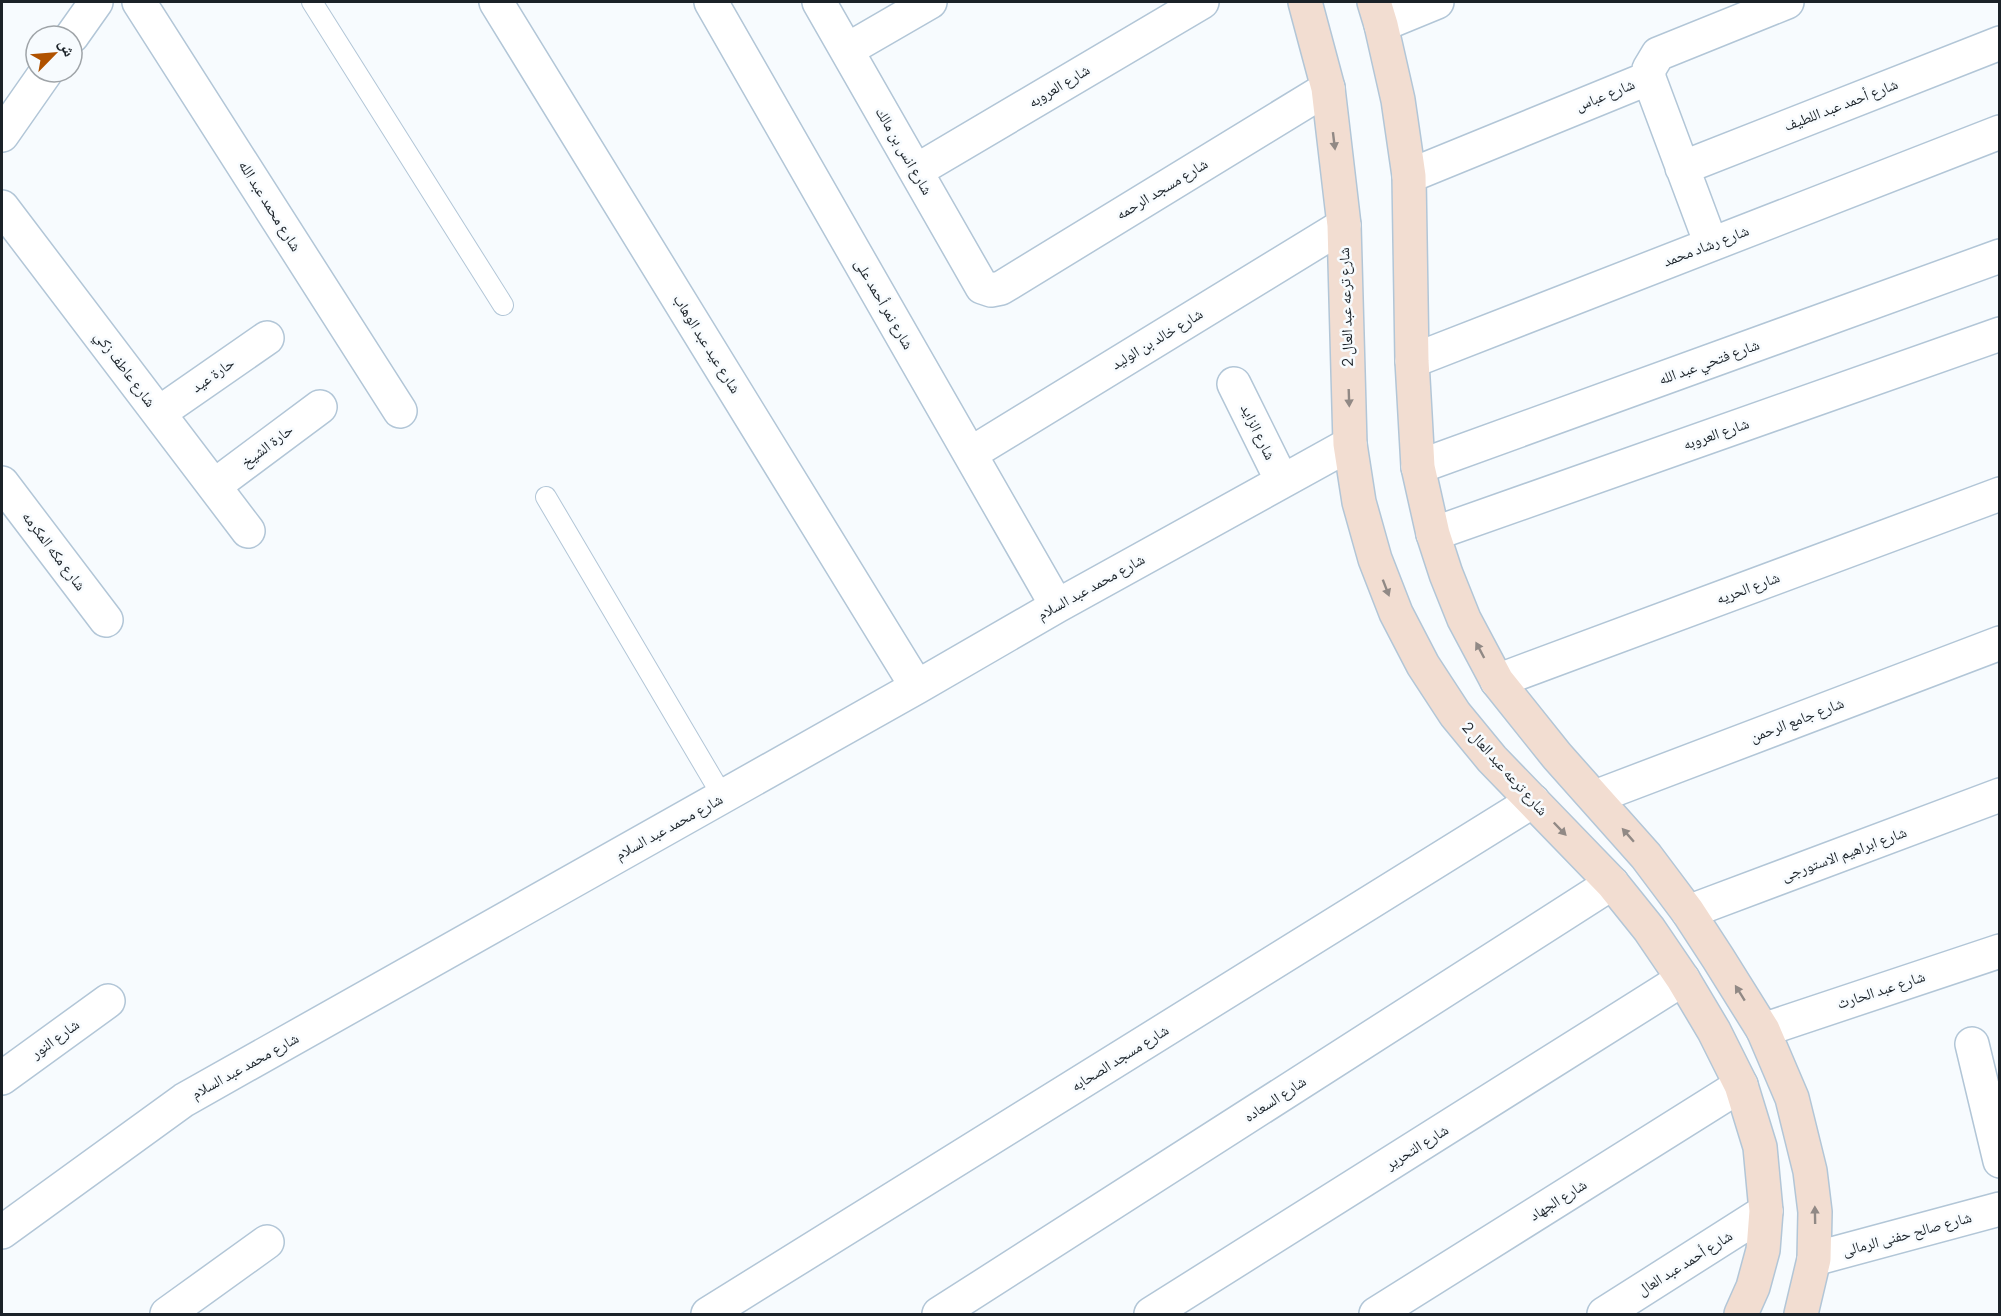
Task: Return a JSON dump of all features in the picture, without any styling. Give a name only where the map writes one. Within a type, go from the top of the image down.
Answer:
[{"type":"street","points":[[80,24],[96,2]]},
{"type":"street","name":"شارع محمد عبد الله","points":[[140,2],[400,411]]},
{"type":"street","name":"شارع عيد عبد الوهاب","points":[[496,2],[917,687]]},
{"type":"street","name":"شارع نمر أحمد على","points":[[711,2],[1057,606]]},
{"type":"street","name":"شارع انس بن مالك","points":[[819,2],[982,287],[997,289]]},
{"type":"street","points":[[846,50],[930,2]]},
{"type":"street","name":"شارع العروبه","points":[[916,171],[1202,2]]},
{"type":"street","name":"شارع ترعه عبد العال 2","points":[[1305,2],[1328,88],[1344,225],[1350,444],[1362,513],[1375,559],[1396,613],[1423,665],[1455,714],[1492,759],[1612,883],[1649,929],[1683,979],[1714,1031],[1741,1085],[1760,1147],[1767,1211],[1763,1250],[1753,1287],[1741,1314]]},
{"type":"street","points":[[1437,2],[1378,13],[1398,100],[1409,176],[1412,361],[1418,468],[1433,534],[1464,619],[1497,681],[1557,756],[1646,856],[1688,912],[1763,1030],[1792,1098],[1810,1171],[1815,1212],[1814,1259],[1802,1314]]},
{"type":"street","name":"شارع عباس","points":[[1409,176],[1648,78],[1648,69],[1658,54],[1787,2]]},
{"type":"street","name":"شارع أحمد عبد اللطيف","points":[[1682,168],[2000,43]]},
{"type":"street","points":[[1648,78],[1711,244]]},
{"type":"street","points":[[3,128],[37,84]]},
{"type":"street","name":"شارع مسجد الرحمه","points":[[997,289],[1328,88]]},
{"type":"street","name":"شارع رشاد محمد","points":[[1412,361],[2000,132]]},
{"type":"street","name":"شارع عاطف زكي","points":[[2,207],[248,531]]},
{"type":"street","name":"شارع خالد بن الوليد","points":[[970,454],[1344,225]]},
{"type":"street","name":"شارع فتحي عبد الله","points":[[1418,468],[2000,256]]},
{"type":"street","name":"شارع العروبه","points":[[1433,534],[2000,334]]},
{"type":"street","name":"حارة عيد","points":[[159,413],[267,338]]},
{"type":"street","name":"شارع الزايد","points":[[1234,384],[1282,481]]},
{"type":"street","name":"حارة الشيخ","points":[[214,486],[320,406]]},
{"type":"street","name":"شارع محمد عبد السلام","points":[[2,1232],[184,1100],[1057,606],[1350,444]]},
{"type":"street","name":"شارع مكه المكرمه","points":[[2,483],[106,620]]},
{"type":"street","name":"شارع الحريه","points":[[1497,681],[2000,494]]},
{"type":"street","name":"شارع جامع الرحمن","points":[[1595,796],[2000,644]]},
{"type":"street","name":"شارع ابراهيم الاستورجى","points":[[1688,912],[2000,795]]},
{"type":"street","name":"شارع مسجد الصحابه","points":[[708,1314],[1533,801]]},
{"type":"street","name":"شارع السعاده","points":[[939,1314],[1612,883]]},
{"type":"street","name":"شارع عبد الحارث","points":[[1763,1030],[2000,951]]},
{"type":"street","name":"شارع التحرير","points":[[1151,1314],[1683,979]]},
{"type":"street","name":"شارع النور","points":[[2,1078],[108,1000]]},
{"type":"street","points":[[1972,1044],[2000,1161]]},
{"type":"street","name":"شارع الجهاد","points":[[1376,1314],[1741,1085]]},
{"type":"street","name":"شارع صالح حفنى الرمالى","points":[[1814,1259],[2000,1209]]},
{"type":"street","name":"شارع أحمد عبد العال","points":[[1604,1314],[1767,1211]]},
{"type":"street","points":[[167,1314],[267,1242]]},
{"type":"lane","points":[[320,4],[503,305]]},
{"type":"lane","points":[[546,497],[723,797]]}]
